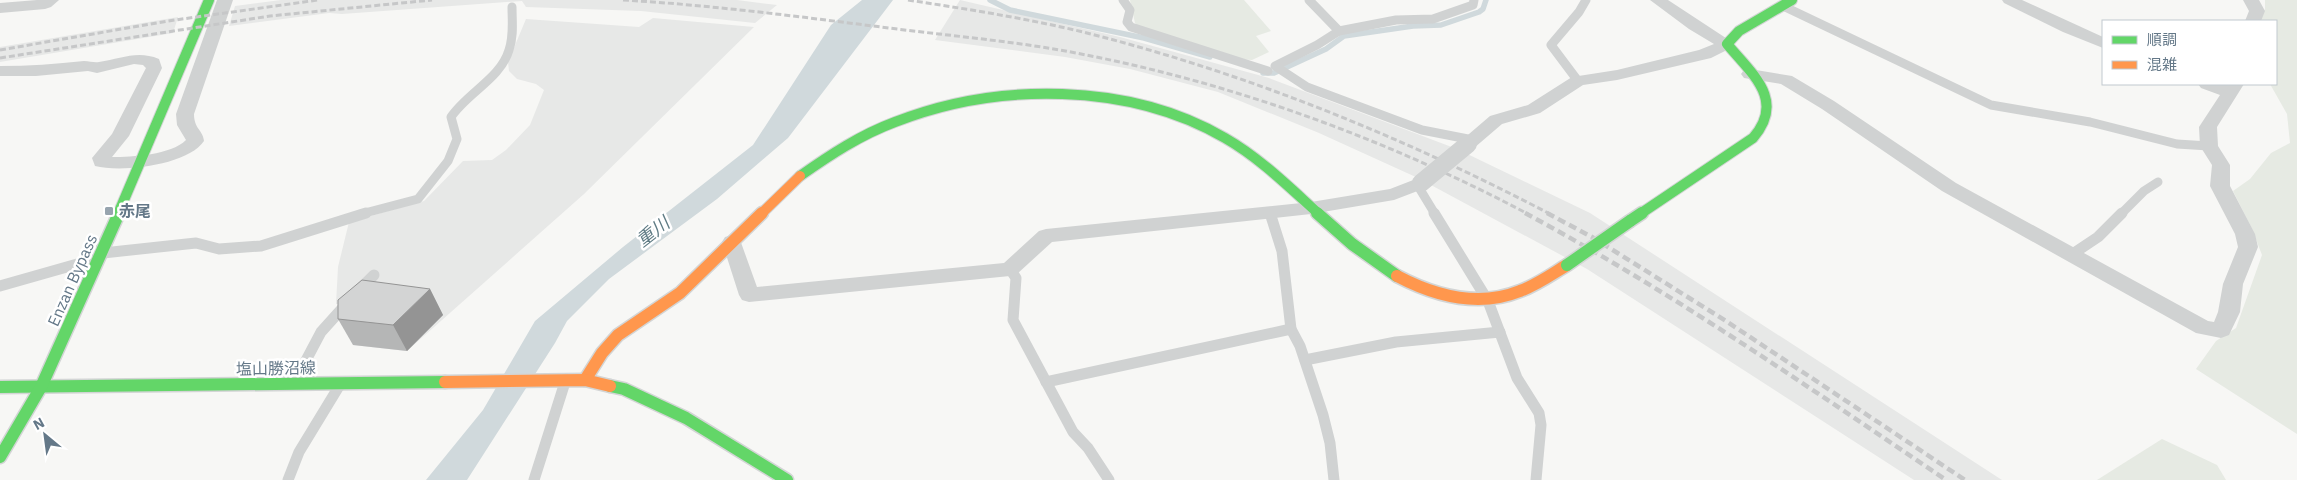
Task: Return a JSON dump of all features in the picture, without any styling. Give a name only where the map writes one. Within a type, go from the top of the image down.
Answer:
[{"type":"main road","name":"Enzan Bypass","points":[[0,457],[41,387],[101,256],[209,0]]},
{"type":"main road","points":[[585,380],[611,342],[624,329],[675,298],[790,185],[814,165],[862,137],[921,113],[958,103],[1041,94],[1075,95],[1132,102],[1194,122],[1224,136],[1256,158],[1367,257],[1410,286],[1452,299],[1488,301],[1520,292],[1547,280],[1566,265],[1753,138],[1766,121],[1767,104],[1764,89],[1727,44],[1739,31],[1788,3]]},
{"type":"main road","name":"塩山勝沼線","points":[[0,387],[585,380],[624,389],[686,418],[787,480]]},
{"type":"street","points":[[0,8],[45,4],[51,0]]},
{"type":"street","points":[[0,71],[36,71],[88,66],[97,68],[134,59],[153,63],[154,68],[120,136],[101,158],[102,162],[108,164],[142,160],[177,153],[194,144],[194,135],[186,125],[185,114],[225,0]]},
{"type":"street","points":[[1658,0],[1695,26],[1727,44]]},
{"type":"street","points":[[2010,0],[2069,30],[2102,43]]},
{"type":"street","points":[[2251,0],[2258,11],[2254,20]]},
{"type":"street","points":[[732,242],[749,295],[1010,269],[1046,236],[1270,213],[1394,194],[1420,184],[1496,120],[1534,109],[1578,82],[1705,54],[1727,44]]},
{"type":"street","points":[[1750,74],[1786,80],[1828,105],[1949,188],[2204,328],[2221,330],[2229,312],[2233,284],[2248,247],[2245,234],[2220,186],[2220,165],[2209,146],[2208,127],[2233,88],[2214,85]]},
{"type":"lane","points":[[1123,0],[1130,10],[1127,22],[1131,27],[1268,71]]},
{"type":"lane","points":[[1309,0],[1339,30]]},
{"type":"lane","points":[[1470,142],[1422,130],[1307,87],[1275,66],[1317,46],[1339,30],[1396,20],[1433,19],[1473,5],[1474,0]]},
{"type":"lane","points":[[1578,82],[1551,45],[1579,12],[1586,0]]},
{"type":"lane","points":[[1788,3],[1991,105],[2030,114],[2090,122],[2176,144],[2209,146]]},
{"type":"lane","points":[[0,286],[101,256],[196,243],[219,249],[261,246],[336,221],[418,200],[448,161],[457,139],[451,117],[456,106],[496,70],[508,54],[512,31],[512,7]]},
{"type":"lane","points":[[2071,255],[2098,237],[2144,192],[2158,182]]},
{"type":"lane","points":[[1420,184],[1488,301],[1518,378],[1539,413],[1541,425],[1536,480]]},
{"type":"lane","points":[[1270,213],[1282,251],[1291,329],[1323,415],[1330,443],[1334,480]]},
{"type":"lane","points":[[1010,269],[1016,278],[1013,320],[1073,432],[1088,448],[1109,480]]},
{"type":"lane","points":[[293,384],[321,332],[374,275]]},
{"type":"lane","points":[[1046,382],[1291,329]]},
{"type":"lane","points":[[1304,360],[1396,342],[1500,332]]},
{"type":"lane","points":[[534,480],[566,379]]},
{"type":"lane","points":[[288,480],[299,452],[344,383]]},
{"type":"shaded area","points":[[281,0],[737,0],[777,5],[755,23],[641,11],[526,7],[522,1],[342,14],[329,13],[229,26],[235,6]]},
{"type":"shaded area","points":[[960,0],[1120,37],[1269,78],[1457,149],[1590,213],[2002,480],[1914,480],[1587,269],[1418,178],[1319,133],[1218,92],[1130,69],[1065,57],[935,40]]},
{"type":"shaded area","points":[[1130,0],[1244,0],[1271,31],[1256,36],[1269,52],[1252,60],[1236,59],[1142,29],[1135,23]]},
{"type":"shaded area","points":[[2265,0],[2297,0],[2297,434],[2196,369],[2216,341],[2236,328],[2262,255],[2252,229],[2233,191],[2250,179],[2271,153],[2290,143],[2287,114],[2271,85],[2277,85],[2277,20],[2260,20],[2265,9]]},
{"type":"shaded area","points":[[178,17],[173,33],[0,62],[0,47]]},
{"type":"shaded area","points":[[653,18],[754,27],[584,194],[407,351],[353,345],[375,306],[336,304],[338,267],[349,222],[424,201],[463,161],[492,160],[506,150],[530,125],[544,90],[536,84],[517,79],[509,71],[508,62],[526,19],[639,27]]},
{"type":"shaded area","points":[[2162,439],[2217,465],[2226,480],[2097,480]]},
{"type":"water","name":"重川","points":[[862,0],[893,0],[788,138],[717,199],[609,279],[567,321],[555,343],[467,480],[426,480],[483,410],[535,321],[623,247],[753,145],[831,25]]},
{"type":"building","points":[[362,280],[430,289],[393,325],[338,319],[338,300]]},
{"type":"waterway","points":[[990,0],[1010,10],[1144,38],[1210,57]]},
{"type":"waterway","points":[[1263,73],[1274,73],[1326,49],[1344,36],[1413,26],[1441,25],[1479,12],[1483,9],[1486,0]]},
{"type":"railway","points":[[0,50],[168,21],[318,0]]},
{"type":"railway","points":[[0,58],[270,16],[432,0]]},
{"type":"railway","points":[[623,0],[752,11],[1009,42],[1143,67],[1257,99],[1313,118],[1476,187],[1528,214]]},
{"type":"railway","points":[[908,0],[1061,27],[1144,48],[1204,67],[1322,109],[1380,133],[1494,185],[1550,214]]},
{"type":"railway","points":[[1525,213],[1580,243],[1739,341],[1946,480]]},
{"type":"railway","points":[[1547,213],[1592,237],[1726,321],[1965,480]]},
{"type":"traffic: fast","points":[[0,457],[41,387],[102,253],[209,0]]},
{"type":"traffic: fast","points":[[1630,221],[1753,138],[1761,128],[1768,111],[1763,90],[1727,44],[1739,31],[1792,0]]},
{"type":"traffic: fast","points":[[800,176],[844,145],[895,122],[949,105],[1006,96],[1064,94],[1121,100],[1175,115],[1224,137],[1269,169],[1352,244],[1397,276]]},
{"type":"traffic: fast","points":[[1567,265],[1630,221]]},
{"type":"traffic: fast","points":[[0,387],[445,382]]},
{"type":"traffic: fast","points":[[610,386],[624,389],[686,418],[787,480]]},
{"type":"traffic: slow","points":[[585,380],[602,353],[618,335],[680,293],[800,176]]},
{"type":"traffic: slow","points":[[1397,276],[1411,284],[1438,294],[1466,299],[1481,299],[1519,292],[1567,265]]},
{"type":"traffic: slow","points":[[445,382],[585,380],[610,386]]},
{"type":"place","name":"赤尾","points":[[109,211]]}]
